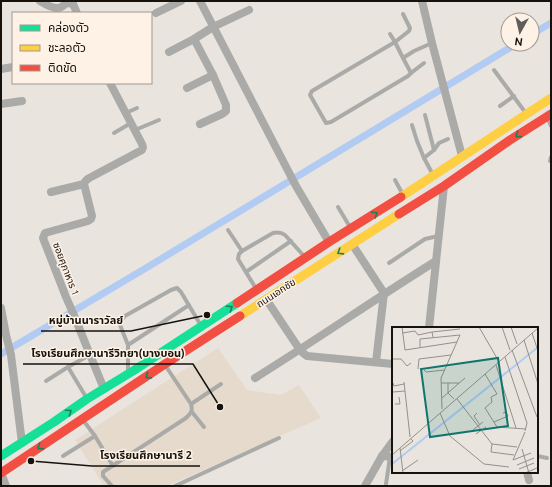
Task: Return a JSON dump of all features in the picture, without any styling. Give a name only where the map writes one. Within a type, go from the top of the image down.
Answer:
[{"type":"main road","name":"ถนนเอกชัย","points":[[1,456],[329,242],[403,196],[551,98]]},
{"type":"main road","name":"ถนนเอกชัย","points":[[1,473],[83,420],[165,364],[444,186],[549,115]]},
{"type":"main road","points":[[437,173],[444,186]]},
{"type":"street","points":[[40,1],[56,8],[60,8],[67,3],[74,2],[77,12]]},
{"type":"street","points":[[156,13],[181,1]]},
{"type":"street","points":[[200,1],[296,186],[329,242]]},
{"type":"street","points":[[422,1],[462,156]]},
{"type":"street","points":[[169,52],[249,10]]},
{"type":"street","points":[[194,39],[226,104],[226,110],[222,114],[200,124]]},
{"type":"street","points":[[1,68],[12,67]]},
{"type":"street","points":[[187,88],[213,75]]},
{"type":"street","points":[[51,192],[84,184],[86,180],[142,150],[142,144],[110,84]]},
{"type":"street","points":[[1,104],[22,101]]},
{"type":"street","name":"ซอยศุภาหาร 1","points":[[84,184],[92,216],[91,219],[45,233],[43,238],[104,389]]},
{"type":"street","points":[[429,327],[444,186]]},
{"type":"street","points":[[352,244],[384,293],[376,362]]},
{"type":"street","points":[[255,378],[300,350],[384,293],[436,261]]},
{"type":"street","points":[[266,299],[300,350],[307,356],[392,364]]},
{"type":"street","points":[[1,308],[11,355],[22,443]]},
{"type":"street","points":[[365,486],[382,456],[392,442]]},
{"type":"street","points":[[382,456],[392,457]]},
{"type":"street","points":[[1,473],[6,486]]},
{"type":"lane","points":[[402,14],[410,30],[409,31],[394,42],[312,91],[310,95],[324,120],[328,123],[405,78],[424,63]]},
{"type":"lane","points":[[390,34],[411,73]]},
{"type":"lane","points":[[403,58],[432,43]]},
{"type":"lane","points":[[494,70],[527,114]]},
{"type":"lane","points":[[500,106],[514,96]]},
{"type":"lane","points":[[125,113],[137,108]]},
{"type":"lane","points":[[425,115],[434,150]]},
{"type":"lane","points":[[549,115],[551,126]]},
{"type":"lane","points":[[114,133],[159,120]]},
{"type":"lane","points":[[412,125],[416,141],[424,158],[437,173]]},
{"type":"lane","points":[[424,158],[434,150],[439,143],[448,138]]},
{"type":"lane","points":[[395,180],[403,196]]},
{"type":"lane","points":[[338,207],[351,229]]},
{"type":"lane","points":[[228,230],[242,252]]},
{"type":"lane","points":[[257,290],[238,259],[239,254],[242,252],[273,233],[281,233],[291,241],[305,258]]},
{"type":"lane","points":[[389,263],[426,239],[439,236]]},
{"type":"lane","points":[[246,272],[291,241]]},
{"type":"lane","points":[[128,374],[128,345],[120,325],[121,320],[125,316],[171,290],[178,288],[202,326]]},
{"type":"lane","points":[[128,345],[189,305]]},
{"type":"lane","points":[[46,381],[86,357]]},
{"type":"lane","points":[[165,364],[191,404],[192,412],[204,427]]},
{"type":"lane","points":[[68,367],[87,399]]},
{"type":"lane","points":[[191,404],[221,384]]},
{"type":"lane","points":[[112,486],[102,475],[103,472],[186,418],[192,412]]},
{"type":"lane","points":[[83,420],[95,436],[113,466]]},
{"type":"lane","points":[[63,456],[95,436]]},
{"type":"lane","points":[[175,486],[279,438]]},
{"type":"lane","points":[[538,456],[547,458]]},
{"type":"lane","points":[[386,484],[392,457]]},
{"type":"shaded area","points":[[218,348],[247,390],[281,395],[299,385],[321,418],[167,486],[104,486],[75,440]]},
{"type":"waterway","points":[[540,29],[551,23]]},
{"type":"waterway","points":[[1,354],[503,52]]},
{"type":"traffic: fast","points":[[1,456],[237,303]]},
{"type":"traffic: slow","points":[[401,197],[551,98]]},
{"type":"traffic: slow","points":[[240,316],[399,214]]},
{"type":"traffic: jam","points":[[399,214],[444,186],[510,140],[551,114]]},
{"type":"traffic: jam","points":[[237,303],[329,242],[401,197]]},
{"type":"traffic: jam","points":[[1,473],[240,316]]},
{"type":"place","name":"หมู่บ้านนาราวัลย์","points":[[207,315]]},
{"type":"place","name":"โรงเรียนศึกษานารีวิทยา(บางบอน)","points":[[220,407]]},
{"type":"place","name":"โรงเรียนศึกษานารี 2","points":[[31,461]]}]
